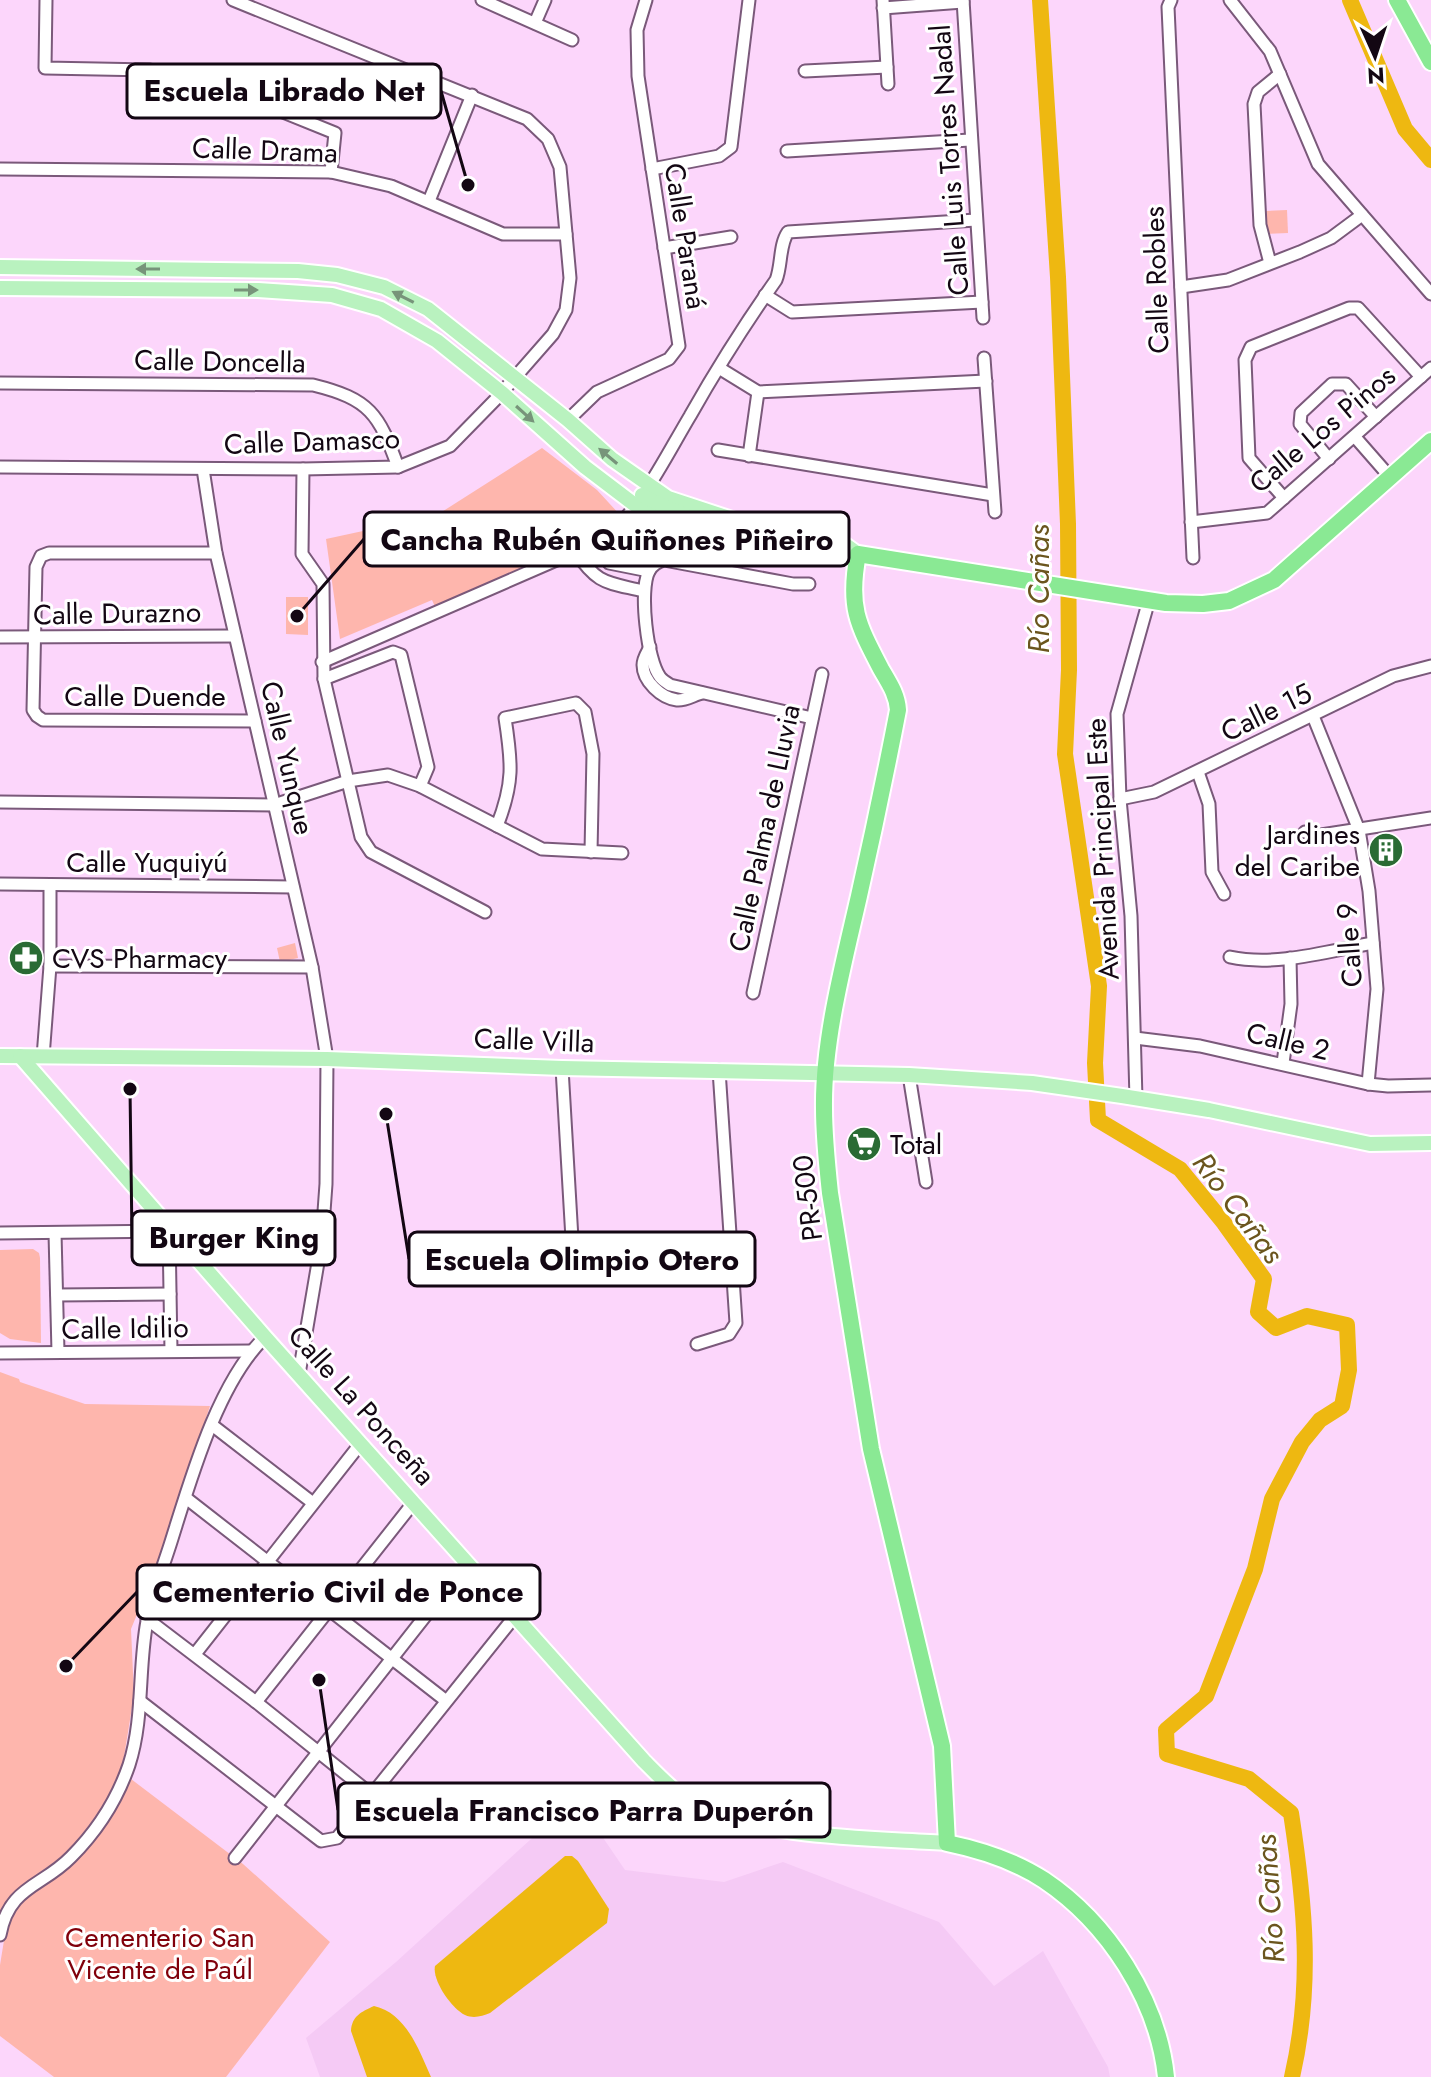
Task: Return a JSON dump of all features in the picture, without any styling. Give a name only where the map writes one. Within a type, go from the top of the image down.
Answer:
[{"type":"highway","points":[[1397,0],[1431,62]]},
{"type":"highway","points":[[858,554],[1149,600],[1203,604],[1229,601],[1258,589],[1287,569],[1431,441]]},
{"type":"highway","name":"PR-500","points":[[858,554],[853,582],[854,608],[867,642],[894,692],[898,710],[842,971],[826,1072],[824,1107],[830,1193],[871,1449],[942,1746],[947,1843]]},
{"type":"highway","points":[[947,1843],[989,1854],[1044,1880],[1076,1906],[1128,1968],[1148,2009],[1164,2060],[1166,2077]]},
{"type":"main road","points":[[0,267],[247,268],[337,275],[384,287],[428,309],[568,420],[612,459],[641,496],[681,529],[803,553],[858,554]]},
{"type":"main road","points":[[0,288],[258,290],[332,295],[381,309],[437,341],[567,451],[641,496],[683,515],[718,526],[743,529],[778,527],[833,536],[858,554]]},
{"type":"main road","name":"Calle Villa","points":[[0,1056],[327,1059],[562,1068],[909,1075],[1065,1088],[1209,1110],[1370,1144],[1431,1143]]},
{"type":"main road","name":"Calle La Ponceña","points":[[20,1056],[171,1232],[668,1785],[692,1803],[731,1820],[808,1833],[947,1843]]},
{"type":"street","points":[[46,0],[45,68],[150,70],[204,80],[335,133],[331,172]]},
{"type":"street","name":"Calle Damasco","points":[[0,467],[398,467],[450,446],[516,378],[553,334],[566,310],[570,278],[560,167],[548,139],[527,119],[233,0]]},
{"type":"street","points":[[482,0],[572,40]]},
{"type":"street","points":[[535,23],[545,0]]},
{"type":"street","name":"Calle Paraná","points":[[568,420],[597,392],[669,359],[679,346],[638,61],[637,30],[646,0]]},
{"type":"street","points":[[652,169],[719,156],[731,147],[749,0]]},
{"type":"street","name":"Calle Robles","points":[[1171,0],[1168,7],[1193,558]]},
{"type":"street","points":[[1230,0],[1270,51],[1312,154],[1431,294]]},
{"type":"street","points":[[888,84],[883,4],[963,1]]},
{"type":"street","name":"Calle Luis Torres Nadal","points":[[963,1],[983,318]]},
{"type":"street","points":[[805,71],[887,67]]},
{"type":"street","points":[[1270,263],[1260,225],[1254,104],[1258,92],[1280,74]]},
{"type":"street","points":[[429,201],[472,95]]},
{"type":"street","points":[[787,151],[970,140]]},
{"type":"street","name":"Calle Drama","points":[[0,169],[331,172],[391,186],[503,234],[566,234]]},
{"type":"street","points":[[1181,287],[1228,280],[1331,238],[1362,215]]},
{"type":"street","points":[[322,662],[595,544],[621,525],[776,280],[782,265],[783,239],[788,232],[976,220]]},
{"type":"street","points":[[664,248],[723,242]]},
{"type":"street","points":[[765,295],[792,312],[982,302]]},
{"type":"street","points":[[1284,498],[1249,458],[1245,360],[1251,347],[1349,308],[1358,308],[1421,377]]},
{"type":"street","points":[[984,358],[995,512]]},
{"type":"street","points":[[719,368],[758,392],[986,381]]},
{"type":"street","name":"Calle Los Pinos","points":[[1191,522],[1267,513],[1431,368]]},
{"type":"street","name":"Calle Doncella","points":[[0,383],[313,385],[344,392],[363,405],[385,430],[398,467]]},
{"type":"street","points":[[1329,459],[1300,424],[1301,413],[1332,384],[1346,384],[1376,417]]},
{"type":"street","points":[[749,456],[758,392]]},
{"type":"street","points":[[1355,437],[1390,477]]},
{"type":"street","points":[[718,450],[993,495]]},
{"type":"street","name":"Calle Yunque","points":[[203,469],[216,553],[312,967],[327,1059],[326,1184],[322,1239],[299,1374]]},
{"type":"street","points":[[303,469],[302,554],[323,584],[324,679],[361,837],[371,852],[485,912]]},
{"type":"street","points":[[595,544],[609,563],[649,571]]},
{"type":"street","points":[[575,551],[588,571],[598,579],[643,591]]},
{"type":"street","name":"Calle Duende","points":[[216,553],[45,554],[38,559],[33,710],[40,718],[255,721]]},
{"type":"street","points":[[809,584],[793,584],[664,560],[655,563],[649,571],[643,591],[654,664],[661,679],[670,685],[812,718]]},
{"type":"street","name":"Avenida Principal Este","points":[[1129,1098],[1135,1038],[1131,916],[1120,799],[1117,714],[1149,600]]},
{"type":"street","name":"Calle Durazno","points":[[0,637],[235,636]]},
{"type":"street","points":[[324,679],[393,652],[401,655],[428,767],[420,786]]},
{"type":"street","name":"Calle 15","points":[[1120,799],[1154,792],[1393,676],[1431,666]]},
{"type":"street","name":"Calle Palma de Lluvia","points":[[753,993],[822,674]]},
{"type":"street","points":[[497,826],[508,797],[511,759],[505,718],[576,703],[585,712],[593,754],[591,852]]},
{"type":"street","name":"Calle 9","points":[[1313,716],[1359,830],[1369,891],[1377,989],[1368,1084]]},
{"type":"street","points":[[1198,772],[1209,804],[1212,872],[1224,894]]},
{"type":"street","points":[[0,802],[274,805],[348,781],[388,775],[420,786],[542,849],[622,853]]},
{"type":"street","points":[[1305,832],[1321,835],[1431,818]]},
{"type":"street","name":"Calle Yuquiyú","points":[[0,884],[293,887]]},
{"type":"street","points":[[43,1057],[50,966],[50,885]]},
{"type":"street","points":[[1230,957],[1246,960],[1290,958],[1373,943]]},
{"type":"street","points":[[1283,1063],[1291,1004],[1290,958]]},
{"type":"street","points":[[50,966],[312,967]]},
{"type":"street","name":"Calle 2","points":[[1135,1038],[1200,1046],[1368,1084],[1431,1085]]},
{"type":"street","points":[[562,1068],[573,1256]]},
{"type":"street","points":[[697,1344],[729,1334],[736,1323],[719,1070]]},
{"type":"street","points":[[909,1075],[926,1182]]},
{"type":"street","points":[[0,1233],[171,1232],[171,1351]]},
{"type":"street","points":[[55,1233],[58,1352]]},
{"type":"street","points":[[57,1295],[170,1294]]},
{"type":"street","points":[[0,1935],[3,1919],[13,1902],[69,1860],[109,1809],[129,1764],[140,1701],[147,1619],[212,1425],[251,1351],[265,1337]]},
{"type":"street","name":"Calle Idilio","points":[[0,1353],[251,1351]]},
{"type":"street","points":[[212,1425],[313,1503]]},
{"type":"street","points":[[195,1654],[361,1443]]},
{"type":"street","points":[[186,1498],[445,1700]]},
{"type":"street","points":[[256,1702],[414,1502]]},
{"type":"street","points":[[235,1858],[467,1563]]},
{"type":"street","points":[[140,1701],[321,1841],[337,1838],[515,1616]]},
{"type":"street","points":[[147,1619],[372,1795]]},
{"type":"shaded area","points":[[576,1798],[625,1870],[724,1882],[783,1862],[939,1922],[994,1986],[1043,1951],[1108,2067],[1110,2077],[320,2077],[306,2038],[396,1962]]},
{"type":"shaded area","points":[[565,1856],[572,1856],[578,1861],[609,1909],[607,1923],[490,2013],[472,2017],[465,2015],[439,1986],[435,1966]]},
{"type":"shaded area","points":[[374,2006],[395,2016],[403,2024],[431,2077],[367,2077],[351,2031],[358,2015]]},
{"type":"green space","points":[[1287,210],[1288,233],[1267,234],[1266,211]]},
{"type":"green space","points":[[542,448],[597,490],[621,516],[606,536],[436,609],[432,600],[340,639],[326,539],[437,515]]},
{"type":"green space","points":[[286,597],[308,597],[308,635],[286,634]]},
{"type":"green space","points":[[295,943],[298,958],[280,962],[277,948]]},
{"type":"green space","points":[[33,1249],[40,1258],[41,1343],[10,1339],[0,1333],[0,1250]]},
{"type":"green space","points":[[0,1372],[85,1404],[210,1406],[159,1561],[131,1629],[134,1695],[123,1763],[109,1799],[69,1852],[25,1883],[0,1914]]},
{"type":"green space","name":"Cementerio San Vicente de Paúl","points":[[131,1779],[243,1864],[330,1942],[226,2077],[54,2077],[0,2036],[0,1965],[8,1916],[31,1890],[67,1869],[113,1812],[126,1783]]},
{"type":"waterway","name":"Río Cañas","points":[[1040,0],[1058,277],[1068,524],[1069,670],[1065,754],[1099,986],[1095,1063],[1098,1120],[1180,1169],[1264,1279],[1258,1312],[1276,1328],[1307,1316],[1347,1325],[1349,1370],[1342,1406],[1320,1420],[1302,1442],[1272,1499],[1255,1569],[1206,1696],[1166,1730],[1167,1754],[1249,1779],[1291,1813],[1305,1945],[1303,2010],[1292,2077]]},
{"type":"waterway","points":[[1350,0],[1405,129],[1431,160]]},
{"type":"place","name":"Escuela Librado Net","points":[[468,185]]},
{"type":"place","name":"Cancha Rubén Quiñones Piñeiro","points":[[297,616]]},
{"type":"place","name":"Jardines del Caribe","points":[[1386,850]]},
{"type":"place","name":"CVS Pharmacy","points":[[26,958]]},
{"type":"place","name":"Burger King","points":[[130,1089]]},
{"type":"place","name":"Escuela Olimpio Otero","points":[[386,1114]]},
{"type":"place","name":"Total","points":[[864,1144]]},
{"type":"place","name":"Cementerio Civil de Ponce","points":[[66,1666]]},
{"type":"place","name":"Escuela Francisco Parra Duperón","points":[[319,1680]]}]
